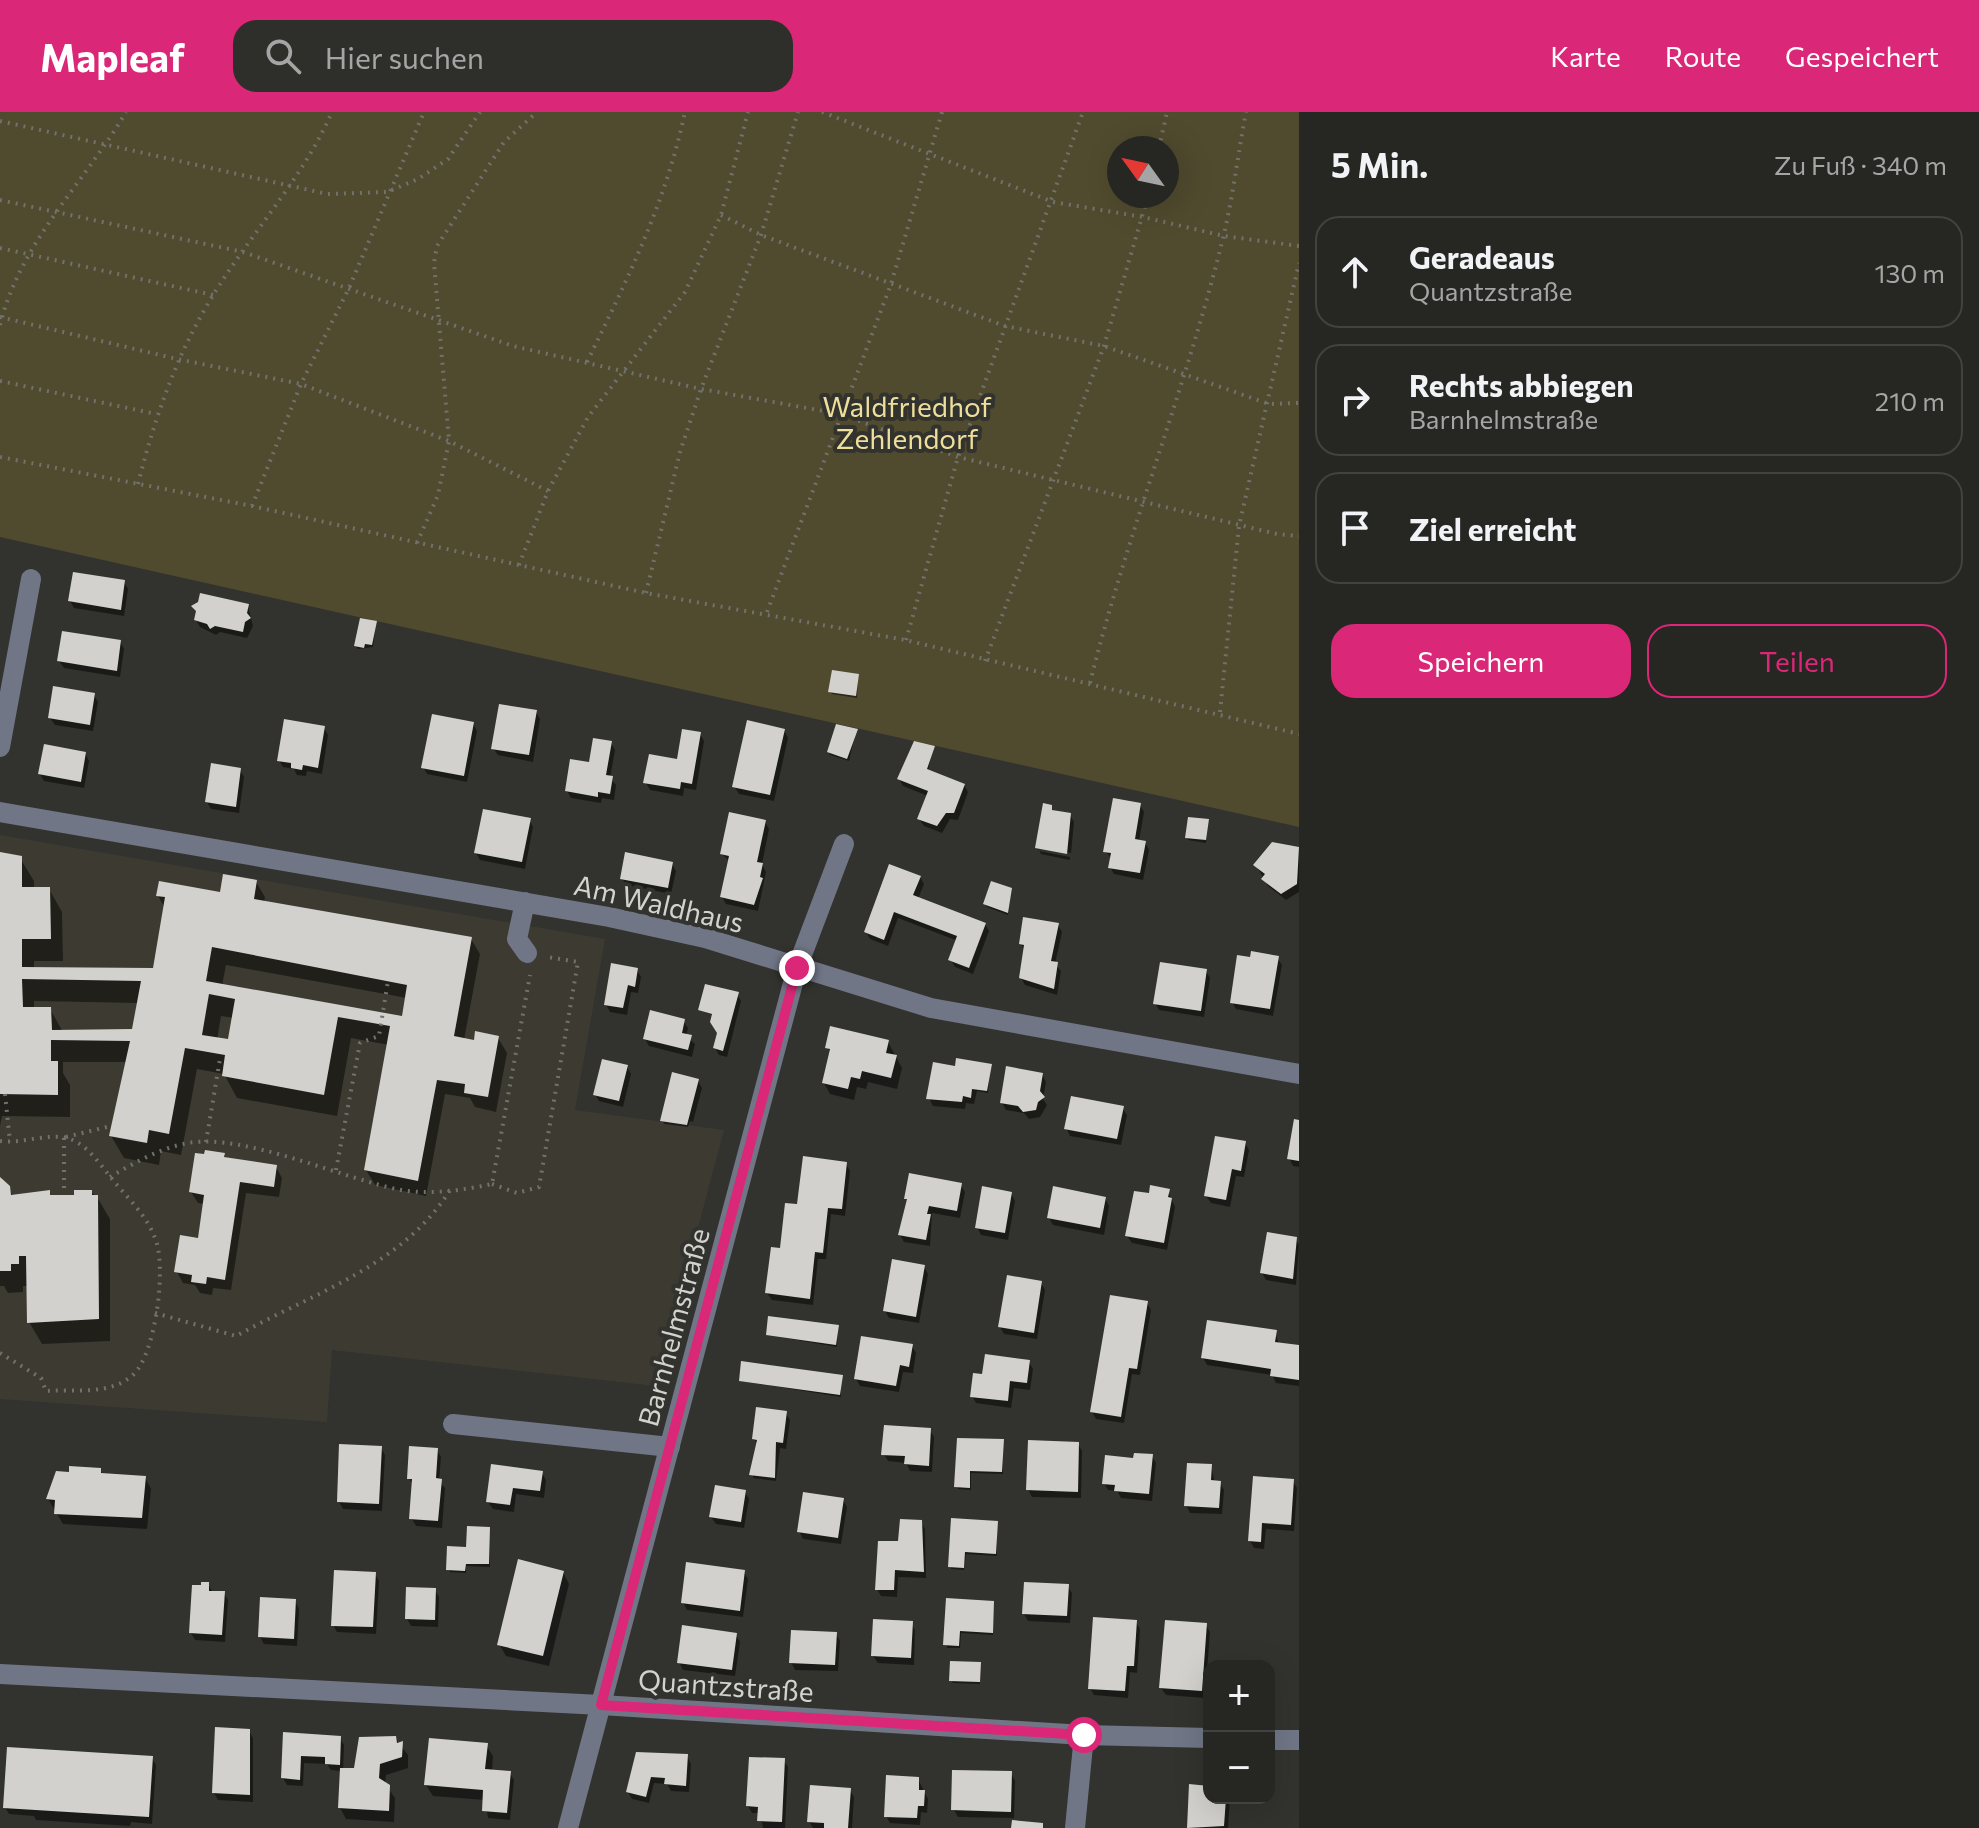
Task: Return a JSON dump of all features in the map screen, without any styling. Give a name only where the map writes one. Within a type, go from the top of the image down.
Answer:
[{"type":"street","points":[[0,747],[31,579]]},
{"type":"street","name":"Am Waldhaus","points":[[0,812],[525,902],[705,938],[931,1008],[1299,1074]]},
{"type":"street","name":"Barnhelmstraße","points":[[568,1828],[797,968],[844,844]]},
{"type":"street","points":[[525,902],[517,939],[530,953]]},
{"type":"street","points":[[453,1424],[670,1447]]},
{"type":"street","name":"Quantzstraße","points":[[0,1674],[601,1705],[1084,1735],[1203,1738]]},
{"type":"street","points":[[1075,1828],[1084,1735]]},
{"type":"street","points":[[1275,1740],[1299,1740]]},
{"type":"path","points":[[0,325],[12,287],[29,254],[107,145],[126,112]]},
{"type":"path","points":[[138,484],[156,414],[177,359],[213,295],[290,187],[332,112]]},
{"type":"path","points":[[252,506],[301,384],[349,288],[387,192],[424,112]]},
{"type":"path","points":[[0,121],[327,194],[387,192],[418,179],[448,159],[480,112]]},
{"type":"path","points":[[417,543],[438,495],[449,441],[434,263],[437,246],[504,142],[537,112]]},
{"type":"path","points":[[587,362],[649,232],[673,166],[685,112]]},
{"type":"path","points":[[519,565],[548,491],[588,417],[685,292],[721,215],[748,112]]},
{"type":"path","points":[[646,593],[680,452],[761,235],[798,112]]},
{"type":"path","points":[[822,112],[1053,202],[1143,217],[1224,236],[1299,246]]},
{"type":"path","points":[[767,612],[891,284],[942,112]]},
{"type":"path","points":[[905,640],[958,457],[1053,202],[1083,112]]},
{"type":"path","points":[[1162,136],[1167,112]]},
{"type":"path","points":[[1090,683],[1112,594],[1184,377],[1224,236],[1246,112]]},
{"type":"path","points":[[0,200],[243,252],[513,346],[701,389],[840,414],[958,457],[1142,504],[1299,536]]},
{"type":"path","points":[[985,661],[1104,346],[1145,208]]},
{"type":"path","points":[[721,215],[761,235],[1005,326],[1104,346],[1184,377],[1269,404],[1299,403]]},
{"type":"path","points":[[0,248],[213,295]]},
{"type":"path","points":[[1220,712],[1239,526],[1299,263]]},
{"type":"path","points":[[1,317],[177,359],[301,384],[449,441],[548,491]]},
{"type":"path","points":[[0,381],[156,414]]},
{"type":"path","points":[[0,457],[252,506],[646,593],[767,612],[905,640],[985,661],[1220,712],[1299,734]]},
{"type":"path","points":[[110,1177],[143,1158],[187,1143],[206,1142],[336,1170],[403,1190],[450,1190],[492,1184],[517,1193],[539,1187],[578,962],[530,953],[492,1184]]},
{"type":"path","points":[[336,1170],[360,1043],[379,1036],[388,981]]},
{"type":"path","points":[[206,1142],[220,1059]]},
{"type":"path","points":[[5,1094],[10,1142]]},
{"type":"path","points":[[0,1141],[65,1138],[111,1126]]},
{"type":"path","points":[[0,1353],[41,1378],[46,1391],[98,1390],[121,1382],[135,1373],[147,1351],[159,1282],[155,1238],[137,1207],[92,1152],[65,1138]]},
{"type":"path","points":[[64,1190],[65,1138]]},
{"type":"path","points":[[155,1313],[236,1336],[281,1310],[316,1297],[394,1250],[417,1233],[450,1190]]},
{"type":"shaded area","points":[[0,835],[605,939],[575,1110],[724,1130],[656,1386],[332,1350],[327,1422],[0,1399]]},
{"type":"green space","name":"Waldfriedhof Zehlendorf","points":[[0,112],[1299,112],[1299,827],[0,537]]},
{"type":"building","points":[[73,572],[125,580],[121,610],[68,601]]},
{"type":"building","points":[[200,593],[249,604],[247,613],[251,618],[245,622],[243,632],[215,626],[210,629],[207,624],[194,620],[196,611],[191,606],[198,602]]},
{"type":"building","points":[[360,618],[377,621],[372,645],[365,644],[364,648],[354,646]]},
{"type":"building","points":[[62,631],[121,640],[117,671],[57,661]]},
{"type":"building","points":[[832,670],[859,674],[856,696],[828,692]]},
{"type":"building","points":[[53,686],[95,693],[90,725],[48,718]]},
{"type":"building","points":[[499,704],[537,710],[529,755],[491,749]]},
{"type":"building","points":[[432,714],[474,722],[464,776],[421,768]]},
{"type":"building","points":[[284,719],[325,726],[318,768],[303,765],[302,770],[291,768],[291,763],[277,761]]},
{"type":"building","points":[[747,720],[785,729],[770,795],[732,787]]},
{"type":"building","points":[[836,724],[858,729],[847,759],[827,752]]},
{"type":"building","points":[[682,729],[701,732],[692,784],[681,782],[680,789],[643,783],[649,754],[677,759]]},
{"type":"building","points":[[593,738],[612,741],[606,775],[613,776],[610,794],[598,792],[598,797],[565,791],[570,759],[589,762]]},
{"type":"building","points":[[914,741],[935,746],[927,769],[965,784],[954,813],[946,813],[937,826],[917,819],[928,791],[897,779]]},
{"type":"building","points":[[44,744],[86,752],[81,782],[38,774]]},
{"type":"building","points":[[211,763],[241,768],[236,807],[205,802]]},
{"type":"building","points":[[1113,798],[1141,803],[1135,839],[1146,841],[1140,873],[1108,868],[1111,853],[1103,852]]},
{"type":"building","points":[[1043,803],[1052,805],[1052,810],[1071,813],[1067,854],[1035,848]]},
{"type":"building","points":[[483,809],[531,818],[522,862],[474,853]]},
{"type":"building","points":[[729,812],[766,820],[757,862],[763,863],[760,877],[763,878],[754,905],[720,897],[729,856],[720,854]]},
{"type":"building","points":[[1188,817],[1209,819],[1206,840],[1185,838]]},
{"type":"building","points":[[1272,842],[1299,847],[1297,884],[1281,894],[1261,879],[1265,874],[1253,865]]},
{"type":"building","points":[[0,852],[22,856],[22,887],[50,887],[51,939],[22,939],[22,967],[153,968],[165,897],[156,896],[159,881],[220,892],[223,874],[257,880],[254,899],[472,937],[454,1036],[474,1040],[475,1031],[499,1036],[488,1097],[464,1093],[465,1084],[437,1080],[418,1181],[364,1170],[390,1026],[338,1017],[324,1095],[222,1076],[225,1055],[185,1048],[169,1134],[149,1130],[147,1143],[109,1136],[130,1041],[51,1040],[51,1061],[58,1061],[58,1095],[0,1094]],"holes":[[[212,947],[407,985],[402,1016],[206,981]],[[22,979],[141,981],[132,1029],[52,1030],[51,1007],[23,1007]],[[209,994],[235,999],[228,1039],[202,1035]]]},
{"type":"building","points":[[625,852],[673,862],[668,888],[620,879]]},
{"type":"building","points":[[889,864],[921,876],[913,895],[986,923],[969,968],[948,960],[957,936],[894,912],[884,940],[864,932]]},
{"type":"building","points":[[991,881],[1012,888],[1008,913],[983,904]]},
{"type":"building","points":[[1023,917],[1059,923],[1051,961],[1058,962],[1054,989],[1019,978],[1024,945],[1019,944]]},
{"type":"building","points":[[1251,951],[1279,956],[1270,1009],[1230,1003],[1237,955],[1250,957]]},
{"type":"building","points":[[1160,962],[1207,969],[1201,1011],[1153,1004]]},
{"type":"building","points":[[611,963],[638,968],[635,987],[628,985],[623,1008],[604,1005]]},
{"type":"building","points":[[705,984],[739,992],[723,1051],[713,1048],[717,1033],[710,1022],[712,1014],[698,1010]]},
{"type":"building","points":[[650,1010],[685,1019],[682,1033],[692,1035],[688,1050],[643,1039]]},
{"type":"building","points":[[830,1026],[889,1040],[886,1053],[897,1055],[891,1078],[862,1071],[860,1079],[851,1077],[848,1089],[822,1083],[830,1049],[825,1048]]},
{"type":"building","points":[[956,1058],[992,1064],[987,1091],[972,1089],[971,1098],[963,1096],[962,1102],[926,1099],[933,1062],[955,1066]]},
{"type":"building","points":[[602,1059],[628,1065],[619,1101],[593,1095]]},
{"type":"building","points":[[1006,1066],[1043,1073],[1040,1091],[1045,1097],[1038,1102],[1036,1110],[1023,1112],[1018,1106],[1000,1103]]},
{"type":"building","points":[[672,1072],[699,1079],[687,1125],[660,1121]]},
{"type":"building","points":[[1071,1096],[1124,1106],[1117,1139],[1064,1129]]},
{"type":"building","points":[[1294,1119],[1299,1120],[1299,1161],[1287,1159]]},
{"type":"building","points":[[1215,1136],[1246,1141],[1241,1171],[1232,1169],[1226,1200],[1204,1196]]},
{"type":"building","points":[[205,1150],[225,1153],[224,1157],[277,1165],[274,1187],[240,1182],[225,1280],[207,1277],[206,1284],[191,1282],[192,1275],[174,1272],[180,1235],[198,1238],[204,1195],[189,1192],[195,1153],[204,1154]]},
{"type":"building","points":[[803,1156],[847,1162],[842,1209],[828,1208],[823,1253],[815,1252],[810,1299],[765,1293],[771,1247],[780,1248],[785,1203],[797,1204]]},
{"type":"building","points":[[909,1173],[962,1183],[957,1211],[929,1206],[927,1214],[931,1214],[926,1240],[898,1235],[907,1199],[904,1199]]},
{"type":"building","points":[[0,1177],[10,1186],[11,1195],[50,1190],[50,1195],[74,1195],[74,1190],[92,1190],[92,1195],[98,1195],[99,1319],[27,1323],[26,1256],[19,1256],[19,1264],[11,1264],[11,1271],[0,1271]]},
{"type":"building","points":[[1150,1185],[1170,1189],[1168,1197],[1172,1198],[1164,1243],[1125,1236],[1134,1191],[1149,1193]]},
{"type":"building","points":[[982,1186],[1012,1192],[1005,1233],[975,1228]]},
{"type":"building","points":[[1053,1186],[1106,1197],[1100,1228],[1047,1218]]},
{"type":"building","points":[[1267,1232],[1297,1237],[1293,1279],[1260,1273]]},
{"type":"building","points":[[892,1259],[925,1265],[916,1317],[883,1311]]},
{"type":"building","points":[[1007,1275],[1042,1281],[1034,1333],[998,1327]]},
{"type":"building","points":[[1110,1295],[1148,1301],[1137,1369],[1129,1368],[1121,1417],[1090,1412]]},
{"type":"building","points":[[768,1316],[839,1325],[836,1345],[766,1335]]},
{"type":"building","points":[[1207,1320],[1277,1330],[1275,1342],[1299,1345],[1299,1380],[1270,1376],[1271,1369],[1201,1358]]},
{"type":"building","points":[[861,1336],[913,1344],[909,1367],[900,1365],[896,1386],[854,1379]]},
{"type":"building","points":[[985,1354],[1030,1360],[1027,1383],[1010,1381],[1008,1401],[970,1397],[973,1373],[982,1374]]},
{"type":"building","points":[[741,1361],[843,1375],[840,1395],[739,1381]]},
{"type":"building","points":[[756,1407],[787,1411],[783,1443],[776,1442],[775,1478],[749,1475],[757,1440],[752,1439]]},
{"type":"building","points":[[884,1425],[931,1428],[929,1466],[904,1464],[905,1456],[881,1455]]},
{"type":"building","points":[[957,1438],[1004,1439],[1002,1472],[970,1471],[970,1488],[954,1487]]},
{"type":"building","points":[[1028,1440],[1079,1442],[1078,1492],[1026,1490]]},
{"type":"building","points":[[339,1444],[382,1446],[379,1504],[337,1502]]},
{"type":"building","points":[[409,1446],[438,1448],[436,1478],[442,1479],[438,1521],[409,1519],[412,1479],[407,1479]]},
{"type":"building","points":[[1134,1453],[1153,1454],[1149,1494],[1114,1491],[1115,1485],[1102,1484],[1105,1455],[1133,1458]]},
{"type":"building","points":[[1187,1463],[1212,1464],[1211,1480],[1221,1481],[1219,1508],[1184,1506]]},
{"type":"building","points":[[491,1464],[543,1471],[540,1491],[513,1488],[510,1505],[486,1502]]},
{"type":"building","points":[[69,1466],[101,1468],[101,1473],[146,1476],[142,1518],[54,1514],[55,1500],[46,1499],[56,1471],[69,1472]]},
{"type":"building","points":[[1253,1476],[1294,1479],[1291,1525],[1262,1523],[1261,1542],[1248,1541]]},
{"type":"building","points":[[715,1485],[746,1490],[741,1522],[709,1517]]},
{"type":"building","points":[[803,1492],[844,1498],[838,1538],[797,1532]]},
{"type":"building","points":[[951,1518],[998,1521],[996,1554],[965,1552],[964,1568],[948,1567]]},
{"type":"building","points":[[900,1519],[922,1520],[924,1572],[895,1570],[894,1590],[875,1590],[878,1541],[898,1541]]},
{"type":"building","points":[[467,1526],[490,1527],[489,1564],[466,1564],[465,1571],[446,1570],[447,1546],[466,1547]]},
{"type":"building","points":[[518,1559],[564,1571],[543,1656],[497,1645]]},
{"type":"building","points":[[686,1562],[745,1570],[740,1611],[681,1603]]},
{"type":"building","points":[[334,1570],[376,1572],[373,1627],[331,1626]]},
{"type":"building","points":[[201,1582],[209,1582],[209,1591],[225,1591],[222,1635],[189,1633],[192,1585],[201,1585]]},
{"type":"building","points":[[1024,1582],[1069,1584],[1067,1616],[1022,1614]]},
{"type":"building","points":[[406,1587],[436,1588],[435,1620],[405,1619]]},
{"type":"building","points":[[260,1597],[296,1599],[294,1639],[258,1637]]},
{"type":"building","points":[[946,1598],[994,1601],[993,1633],[960,1631],[959,1646],[943,1645]]},
{"type":"building","points":[[1093,1617],[1137,1620],[1134,1666],[1127,1666],[1125,1691],[1088,1689]]},
{"type":"building","points":[[873,1619],[913,1621],[911,1658],[871,1656]]},
{"type":"building","points":[[1165,1620],[1207,1623],[1202,1691],[1159,1688]]},
{"type":"building","points":[[682,1625],[737,1633],[732,1670],[677,1663]]},
{"type":"building","points":[[791,1630],[837,1632],[835,1665],[789,1663]]},
{"type":"building","points":[[950,1661],[981,1662],[980,1682],[949,1681]]},
{"type":"building","points":[[215,1727],[250,1729],[250,1795],[212,1793]]},
{"type":"building","points":[[283,1732],[341,1736],[340,1765],[325,1764],[325,1757],[301,1756],[300,1780],[281,1778]]},
{"type":"building","points":[[396,1736],[397,1743],[403,1741],[402,1757],[380,1764],[379,1778],[390,1785],[389,1811],[338,1808],[340,1768],[354,1768],[359,1737]]},
{"type":"building","points":[[429,1738],[488,1743],[485,1769],[511,1771],[507,1813],[482,1811],[483,1790],[424,1785]]},
{"type":"building","points":[[7,1747],[153,1756],[149,1817],[3,1808]]},
{"type":"building","points":[[636,1752],[688,1754],[686,1786],[664,1784],[665,1778],[651,1777],[646,1797],[626,1792]]},
{"type":"building","points":[[749,1757],[785,1758],[782,1822],[757,1821],[758,1807],[746,1806]]},
{"type":"building","points":[[952,1770],[1012,1771],[1011,1812],[951,1810]]},
{"type":"building","points":[[886,1775],[919,1777],[919,1790],[925,1790],[924,1806],[918,1806],[917,1818],[884,1817]]},
{"type":"building","points":[[1189,1784],[1203,1785],[1203,1804],[1226,1804],[1224,1826],[1187,1828]]},
{"type":"building","points":[[810,1785],[851,1788],[848,1828],[824,1828],[824,1823],[807,1822]]},
{"type":"building","points":[[1012,1820],[1043,1823],[1043,1828],[1011,1828]]},
{"type":"route","points":[[797,968],[601,1705],[1084,1735]]}]
